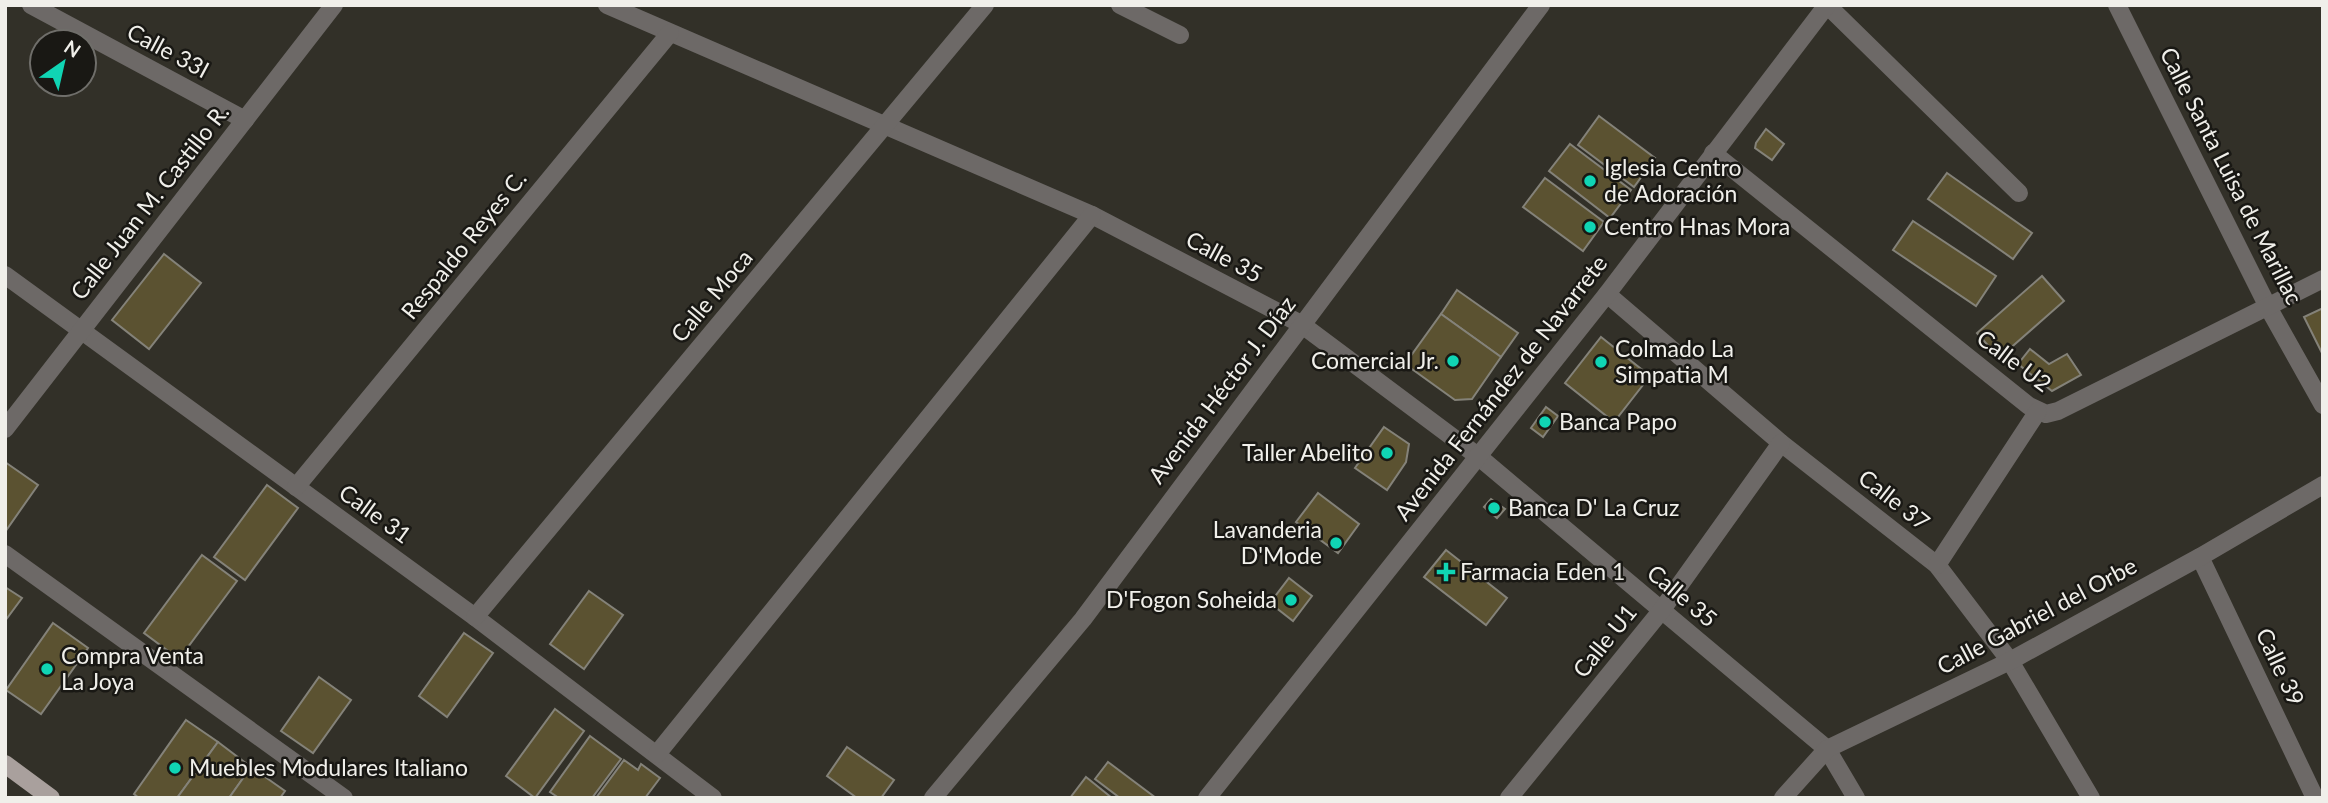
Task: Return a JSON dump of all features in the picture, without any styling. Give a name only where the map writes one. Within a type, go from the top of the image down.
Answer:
[{"type":"main road","points":[[5,764],[51,798]]},
{"type":"street","name":"Calle 33I","points":[[31,5],[245,120]]},
{"type":"street","name":"Calle Juan M. Castillo R.","points":[[5,429],[334,5]]},
{"type":"street","name":"Calle 35","points":[[607,5],[1091,215],[1301,324],[1479,457],[1827,749],[1856,798]]},
{"type":"street","name":"Calle Moca","points":[[475,617],[985,5]]},
{"type":"street","points":[[1119,5],[1180,35]]},
{"type":"street","name":"Avenida Héctor J. Díaz","points":[[933,798],[1083,619],[1541,5]]},
{"type":"street","points":[[1827,5],[2018,192]]},
{"type":"street","name":"Avenida Fernández de Navarrete","points":[[1207,798],[1607,295],[1827,5]]},
{"type":"street","name":"Calle Santa Luisa de Marillac","points":[[2117,5],[2268,307],[2323,405]]},
{"type":"street","name":"Respaldo Reyes C.","points":[[296,487],[670,33]]},
{"type":"street","name":"Calle U2","points":[[1713,153],[2029,406],[2046,414],[2059,411],[2323,279]]},
{"type":"street","points":[[657,754],[1091,215]]},
{"type":"street","name":"Calle 31","points":[[5,275],[475,617],[713,798]]},
{"type":"street","name":"Calle 37","points":[[1607,295],[1781,443],[1937,565],[2010,661],[2091,798]]},
{"type":"street","points":[[1937,565],[2038,411]]},
{"type":"street","name":"Calle U1","points":[[1509,798],[1661,611],[1781,443]]},
{"type":"street","name":"Calle Gabriel del Orbe","points":[[1783,798],[1827,749],[2010,661],[2200,557],[2323,485]]},
{"type":"street","points":[[5,554],[344,798]]},
{"type":"street","name":"Calle 39","points":[[2200,557],[2315,798]]},
{"type":"building","points":[[1599,116],[1655,158],[1634,187],[1578,145]]},
{"type":"building","points":[[1766,129],[1784,144],[1772,160],[1755,148]]},
{"type":"building","name":"Iglesia Centro de Adoración","points":[[1570,144],[1631,190],[1610,218],[1549,171]]},
{"type":"building","points":[[1947,173],[2032,233],[2013,259],[1928,199]]},
{"type":"building","points":[[1545,178],[1604,222],[1583,251],[1523,207]]},
{"type":"building","points":[[1913,221],[1996,276],[1976,306],[1893,250]]},
{"type":"building","points":[[164,254],[201,283],[149,349],[112,320]]},
{"type":"building","points":[[2042,276],[2064,301],[1999,358],[1977,333]]},
{"type":"building","points":[[1457,290],[1518,333],[1501,357],[1441,314]]},
{"type":"building","points":[[2323,308],[2323,355],[2304,317]]},
{"type":"building","name":"Comercial Jr.","points":[[1441,314],[1501,357],[1472,399],[1455,400],[1405,364]]},
{"type":"building","points":[[1601,337],[1650,376],[1614,422],[1565,383]]},
{"type":"building","points":[[2030,349],[2049,364],[2067,354],[2081,375],[2052,391],[2018,364]]},
{"type":"building","name":"Banca Papo","points":[[1546,407],[1558,416],[1543,437],[1531,428]]},
{"type":"building","name":"Taller Abelito","points":[[1384,427],[1409,444],[1406,462],[1387,490],[1355,468]]},
{"type":"building","points":[[5,462],[38,485],[5,532]]},
{"type":"building","points":[[267,485],[298,508],[245,580],[214,557]]},
{"type":"building","points":[[1318,493],[1359,524],[1338,553],[1296,522]]},
{"type":"building","name":"Banca D' La Cruz","points":[[1491,499],[1505,509],[1497,518],[1484,507]]},
{"type":"building","points":[[1446,550],[1507,598],[1486,625],[1424,577]]},
{"type":"building","points":[[202,555],[237,581],[179,659],[144,633]]},
{"type":"building","name":"D'Fogon Soheida","points":[[1289,578],[1312,596],[1293,621],[1270,603]]},
{"type":"building","points":[[5,587],[22,598],[5,621]]},
{"type":"building","points":[[589,591],[623,615],[584,669],[550,644]]},
{"type":"building","name":"Compra Venta La Joya","points":[[53,623],[88,648],[41,714],[6,690]]},
{"type":"building","points":[[464,633],[493,653],[447,717],[419,696]]},
{"type":"building","points":[[319,677],[351,700],[313,753],[281,731]]},
{"type":"building","points":[[555,709],[584,731],[535,798],[506,776]]},
{"type":"building","name":"Muebles Modulares Italiano","points":[[186,720],[218,742],[177,798],[139,798],[134,794]]},
{"type":"building","points":[[590,736],[621,759],[592,798],[559,798],[550,792]]},
{"type":"building","points":[[218,742],[251,767],[229,798],[177,798]]},
{"type":"building","points":[[847,747],[894,780],[881,798],[857,798],[827,776]]},
{"type":"building","points":[[624,760],[638,770],[641,764],[660,778],[645,798],[596,798]]},
{"type":"building","points":[[1108,762],[1156,798],[1120,798],[1095,779]]},
{"type":"building","points":[[251,767],[285,791],[280,798],[229,798]]},
{"type":"building","points":[[1086,777],[1112,798],[1070,798]]},
{"type":"place","name":"Iglesia Centro de Adoración","points":[[1590,181]]},
{"type":"place","name":"Centro Hnas Mora","points":[[1590,227]]},
{"type":"place","name":"Comercial Jr.","points":[[1453,361]]},
{"type":"place","name":"Colmado La Simpatia M","points":[[1601,362]]},
{"type":"place","name":"Banca Papo","points":[[1545,422]]},
{"type":"place","name":"Taller Abelito","points":[[1387,453]]},
{"type":"place","name":"Banca D' La Cruz","points":[[1494,508]]},
{"type":"place","name":"Lavanderia D'Mode","points":[[1336,543]]},
{"type":"place","name":"Farmacia Eden 1","points":[[1446,572]]},
{"type":"place","name":"D'Fogon Soheida","points":[[1291,600]]},
{"type":"place","name":"Compra Venta La Joya","points":[[47,669]]},
{"type":"place","name":"Muebles Modulares Italiano","points":[[175,768]]}]
